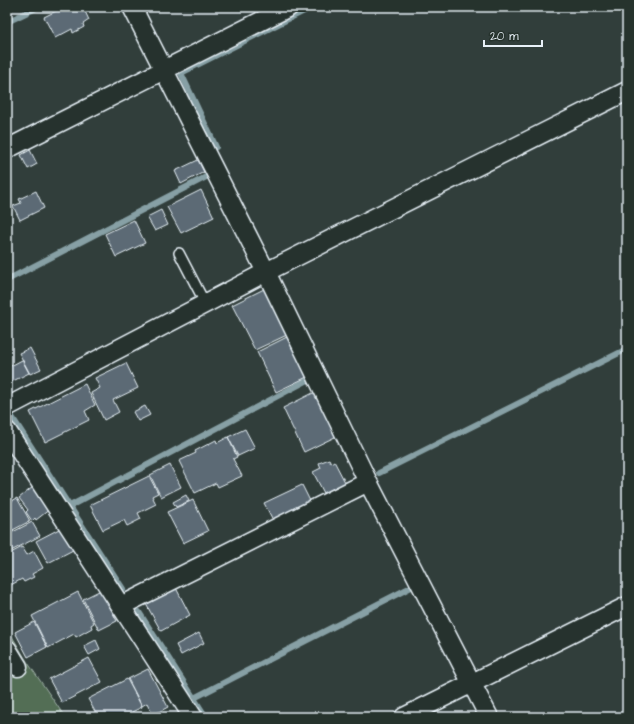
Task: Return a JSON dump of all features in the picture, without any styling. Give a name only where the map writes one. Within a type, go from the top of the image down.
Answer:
[{"type":"street","points":[[132,7],[266,272],[368,482],[489,717]]},
{"type":"street","points":[[7,149],[289,7]]},
{"type":"street","points":[[7,407],[205,303],[627,91]]},
{"type":"street","points":[[7,431],[193,717]]},
{"type":"street","points":[[121,606],[368,482]]},
{"type":"street","points":[[404,717],[627,606]]},
{"type":"street","points":[[7,649],[18,667]]},
{"type":"lane","points":[[178,253],[205,303]]},
{"type":"green space","points":[[7,628],[28,663],[65,717],[7,717],[7,659],[24,665],[7,638]]},
{"type":"building","points":[[64,7],[83,7],[89,20],[83,24],[84,27],[73,33],[72,29],[55,38],[44,17]]},
{"type":"building","points":[[30,150],[37,164],[28,169],[21,155]]},
{"type":"building","points":[[198,160],[204,172],[181,184],[175,171]]},
{"type":"building","points":[[201,190],[214,217],[181,233],[167,207]]},
{"type":"building","points":[[36,191],[44,208],[20,220],[13,206],[21,203],[19,199]]},
{"type":"building","points":[[161,210],[168,225],[155,231],[147,217]]},
{"type":"building","points":[[134,220],[145,243],[116,257],[105,234]]},
{"type":"building","points":[[266,288],[289,334],[255,350],[232,305]]},
{"type":"building","points":[[289,336],[309,376],[276,392],[257,352]]},
{"type":"building","points":[[30,348],[41,369],[30,374],[19,353]]},
{"type":"building","points":[[22,360],[29,373],[7,384],[7,368]]},
{"type":"building","points":[[126,363],[138,388],[113,400],[119,412],[104,420],[91,393],[100,388],[95,378]]},
{"type":"building","points":[[85,384],[95,405],[85,411],[89,420],[45,442],[30,412]]},
{"type":"building","points":[[315,392],[337,436],[304,452],[283,408]]},
{"type":"building","points":[[145,406],[150,415],[138,421],[133,412]]},
{"type":"building","points":[[245,429],[255,448],[238,456],[228,437]]},
{"type":"building","points":[[228,437],[237,457],[233,459],[242,476],[218,487],[216,483],[195,493],[179,461],[196,453],[195,451],[216,440],[217,443]]},
{"type":"building","points":[[329,459],[331,463],[334,461],[346,484],[325,495],[313,472],[321,468],[319,463]]},
{"type":"building","points":[[170,465],[181,487],[161,497],[150,475]]},
{"type":"building","points":[[149,476],[158,493],[152,496],[156,504],[138,513],[141,519],[127,526],[124,520],[103,530],[90,505]]},
{"type":"building","points":[[302,485],[310,501],[273,520],[264,503]]},
{"type":"building","points":[[33,487],[50,509],[36,520],[35,518],[32,521],[26,512],[28,510],[19,498]]},
{"type":"building","points":[[186,495],[189,501],[176,507],[173,502]]},
{"type":"building","points":[[17,498],[30,521],[7,533],[7,504]]},
{"type":"building","points":[[193,500],[208,531],[183,543],[167,512]]},
{"type":"building","points":[[32,522],[40,536],[7,553],[7,535]]},
{"type":"building","points":[[61,528],[73,550],[48,563],[36,541]]},
{"type":"building","points":[[22,547],[27,555],[34,551],[43,568],[32,574],[34,577],[24,582],[22,579],[7,587],[7,555]]},
{"type":"building","points":[[176,588],[190,615],[161,631],[146,604]]},
{"type":"building","points":[[101,590],[117,621],[99,630],[83,599]]},
{"type":"building","points":[[78,592],[94,623],[91,625],[92,628],[76,637],[74,634],[48,648],[32,616]]},
{"type":"building","points":[[34,622],[47,647],[28,657],[15,632]]},
{"type":"building","points":[[199,633],[204,643],[181,655],[176,645]]},
{"type":"building","points":[[96,640],[100,649],[89,655],[84,646]]},
{"type":"building","points":[[89,658],[102,682],[62,703],[49,679]]},
{"type":"building","points":[[148,669],[168,707],[153,715],[147,703],[142,706],[128,679]]},
{"type":"building","points":[[127,679],[142,707],[132,712],[133,714],[128,717],[98,717],[88,699]]},
{"type":"waterway","points":[[7,22],[38,7]]},
{"type":"waterway","points":[[216,147],[181,73],[312,7]]},
{"type":"waterway","points":[[7,280],[208,176]]},
{"type":"waterway","points":[[379,473],[627,349]]},
{"type":"waterway","points":[[70,506],[306,381]]},
{"type":"waterway","points":[[12,417],[123,589]]},
{"type":"waterway","points":[[194,698],[415,585],[412,581]]},
{"type":"waterway","points":[[139,612],[206,717]]}]
